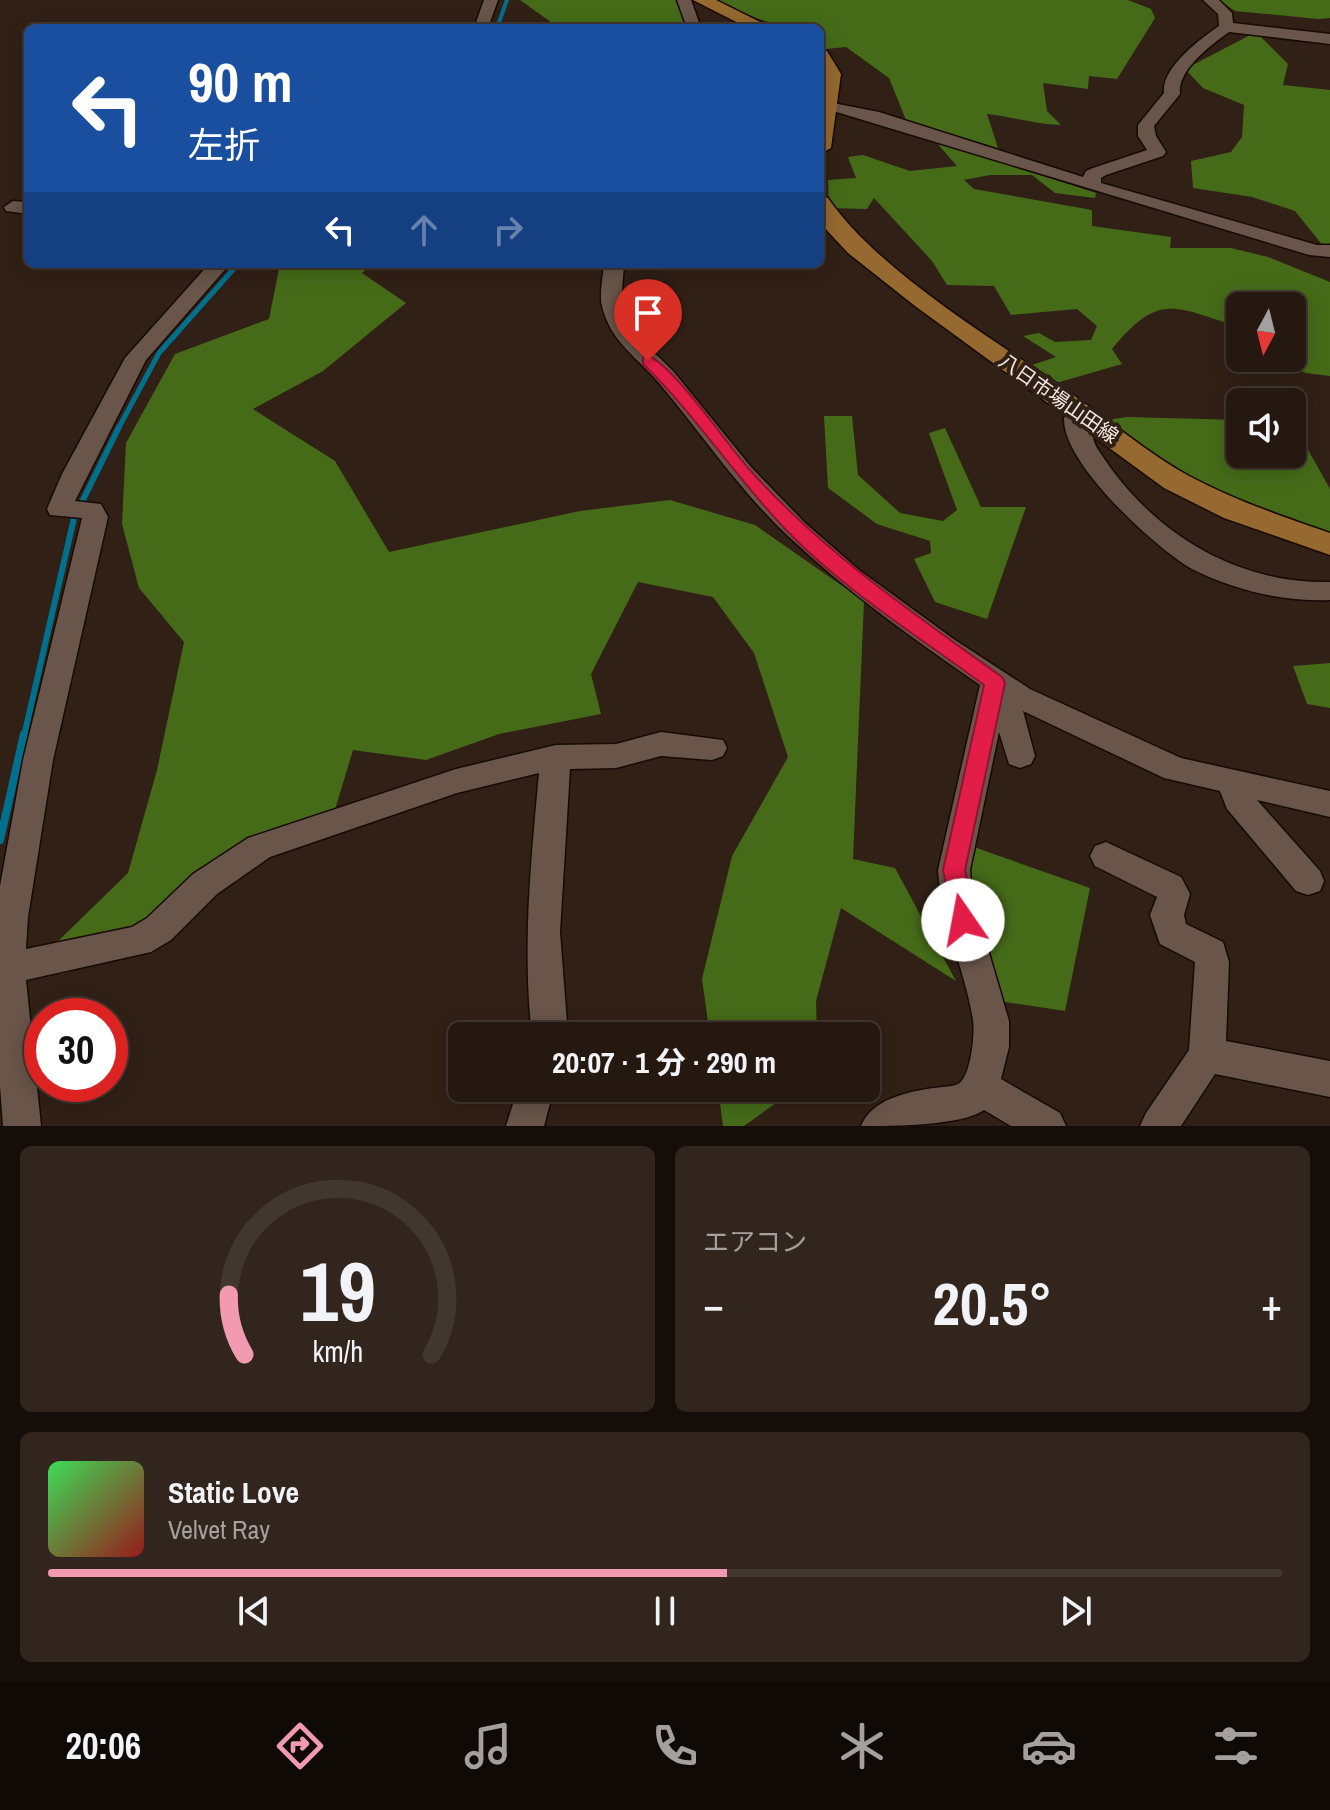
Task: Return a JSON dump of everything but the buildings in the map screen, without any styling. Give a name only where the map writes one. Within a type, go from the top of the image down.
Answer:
[{"type":"main road","points":[[702,0],[754,24]]},
{"type":"main road","points":[[824,62],[831,74],[824,128]]},
{"type":"main road","name":"八日市場山田線","points":[[824,210],[856,248],[924,301],[1175,481],[1202,496],[1330,544]]},
{"type":"street","points":[[482,24],[491,0]]},
{"type":"street","points":[[684,0],[693,24]]},
{"type":"street","points":[[1210,0],[1225,13],[1226,27]]},
{"type":"street","points":[[1092,186],[1092,175],[1157,152],[1147,136],[1146,125],[1172,94],[1171,85],[1177,74],[1210,38],[1226,27],[1330,39]]},
{"type":"street","points":[[828,107],[873,116],[1092,186],[1316,251],[1330,251]]},
{"type":"street","points":[[22,1126],[8,968],[11,917],[38,760],[95,517],[92,510],[59,509],[74,474],[136,358],[216,268]]},
{"type":"street","points":[[614,268],[611,304],[622,332],[665,376],[742,472],[796,529],[993,690],[1008,710],[1020,756]]},
{"type":"street","points":[[1076,410],[1075,424],[1081,445],[1124,500],[1155,532],[1186,556],[1222,574],[1255,583],[1330,591]]},
{"type":"street","points":[[993,690],[1175,769],[1330,804]]},
{"type":"street","points":[[880,1126],[908,1110],[967,1101],[980,1087],[991,1047],[991,1021],[956,895],[954,870],[993,690]]},
{"type":"street","points":[[8,968],[139,941],[159,929],[205,884],[259,847],[456,781],[556,757],[616,756],[661,744],[712,748]]},
{"type":"street","points":[[547,1022],[543,997],[543,927],[556,757]]},
{"type":"street","points":[[1233,784],[1238,800],[1308,881]]},
{"type":"street","points":[[1106,856],[1169,887],[1174,894],[1167,915],[1172,933],[1211,953],[1207,1055],[1159,1126]]},
{"type":"street","points":[[1207,1055],[1330,1079]]},
{"type":"street","points":[[980,1087],[1047,1126]]},
{"type":"street","points":[[525,1126],[532,1102]]},
{"type":"green space","points":[[520,0],[690,0],[696,24],[554,24]]},
{"type":"green space","points":[[716,0],[1128,0],[1151,9],[1155,18],[1117,79],[1089,76],[1088,89],[1043,83],[1047,111],[1061,125],[987,114],[998,148],[906,120],[889,78],[846,47],[824,48],[824,24],[781,24]]},
{"type":"green space","points":[[1219,0],[1330,0],[1330,18],[1235,11]]},
{"type":"green space","points":[[1256,32],[1288,64],[1283,85],[1330,90],[1330,246],[1324,247],[1295,211],[1252,197],[1193,188],[1191,161],[1231,152],[1242,137],[1244,105],[1203,88],[1185,69]]},
{"type":"green space","points":[[935,141],[1096,193],[1095,198],[1055,193],[1032,175],[990,175],[964,180],[974,189],[1092,210],[1092,226],[1171,237],[1170,248],[1231,248],[1268,257],[1330,282],[1330,376],[1304,372],[1306,292],[1226,292],[1226,322],[1184,310],[1157,311],[1143,318],[1112,349],[1122,364],[1056,383],[1029,366],[1056,357],[1023,336],[1039,333],[1055,342],[1091,340],[1097,326],[1077,309],[1011,315],[994,286],[947,285],[932,261],[874,198],[867,209],[829,208],[828,180],[856,178],[848,157],[863,155],[910,171],[957,166]]},
{"type":"green space","points":[[279,268],[368,268],[362,273],[406,303],[323,371],[253,409],[335,461],[389,552],[580,511],[670,500],[755,525],[864,601],[853,859],[895,868],[956,981],[841,908],[816,1001],[817,1022],[708,1022],[702,979],[732,856],[788,757],[754,653],[713,597],[638,582],[591,674],[601,714],[499,734],[426,760],[353,750],[334,813],[219,881],[161,934],[93,965],[61,974],[51,948],[128,873],[157,770],[184,642],[139,588],[122,524],[126,443],[175,354],[269,319]]},
{"type":"green space","points":[[824,416],[852,416],[858,475],[900,513],[943,521],[957,510],[929,433],[945,428],[981,507],[1026,507],[987,619],[935,602],[914,559],[931,553],[930,541],[877,524],[828,488]]},
{"type":"green space","points":[[1127,417],[1226,420],[1226,468],[1306,468],[1306,446],[1330,489],[1330,533],[1259,510],[1193,480],[1107,420]]},
{"type":"green space","points":[[1330,663],[1330,708],[1307,704],[1293,666]]},
{"type":"green space","points":[[971,846],[1090,888],[1065,1011],[999,1001],[967,880]]},
{"type":"green space","points":[[720,1102],[777,1102],[744,1126],[723,1126]]},
{"type":"waterway","points":[[498,24],[507,0]]},
{"type":"waterway","points":[[118,429],[159,353],[234,268]]},
{"type":"waterway","points":[[24,736],[74,518],[118,429]]},
{"type":"waterway","points":[[0,840],[24,734]]},
{"type":"route","points":[[648,361],[665,376],[742,472],[796,529],[850,576],[995,683],[954,870],[956,895],[963,920]]}]
